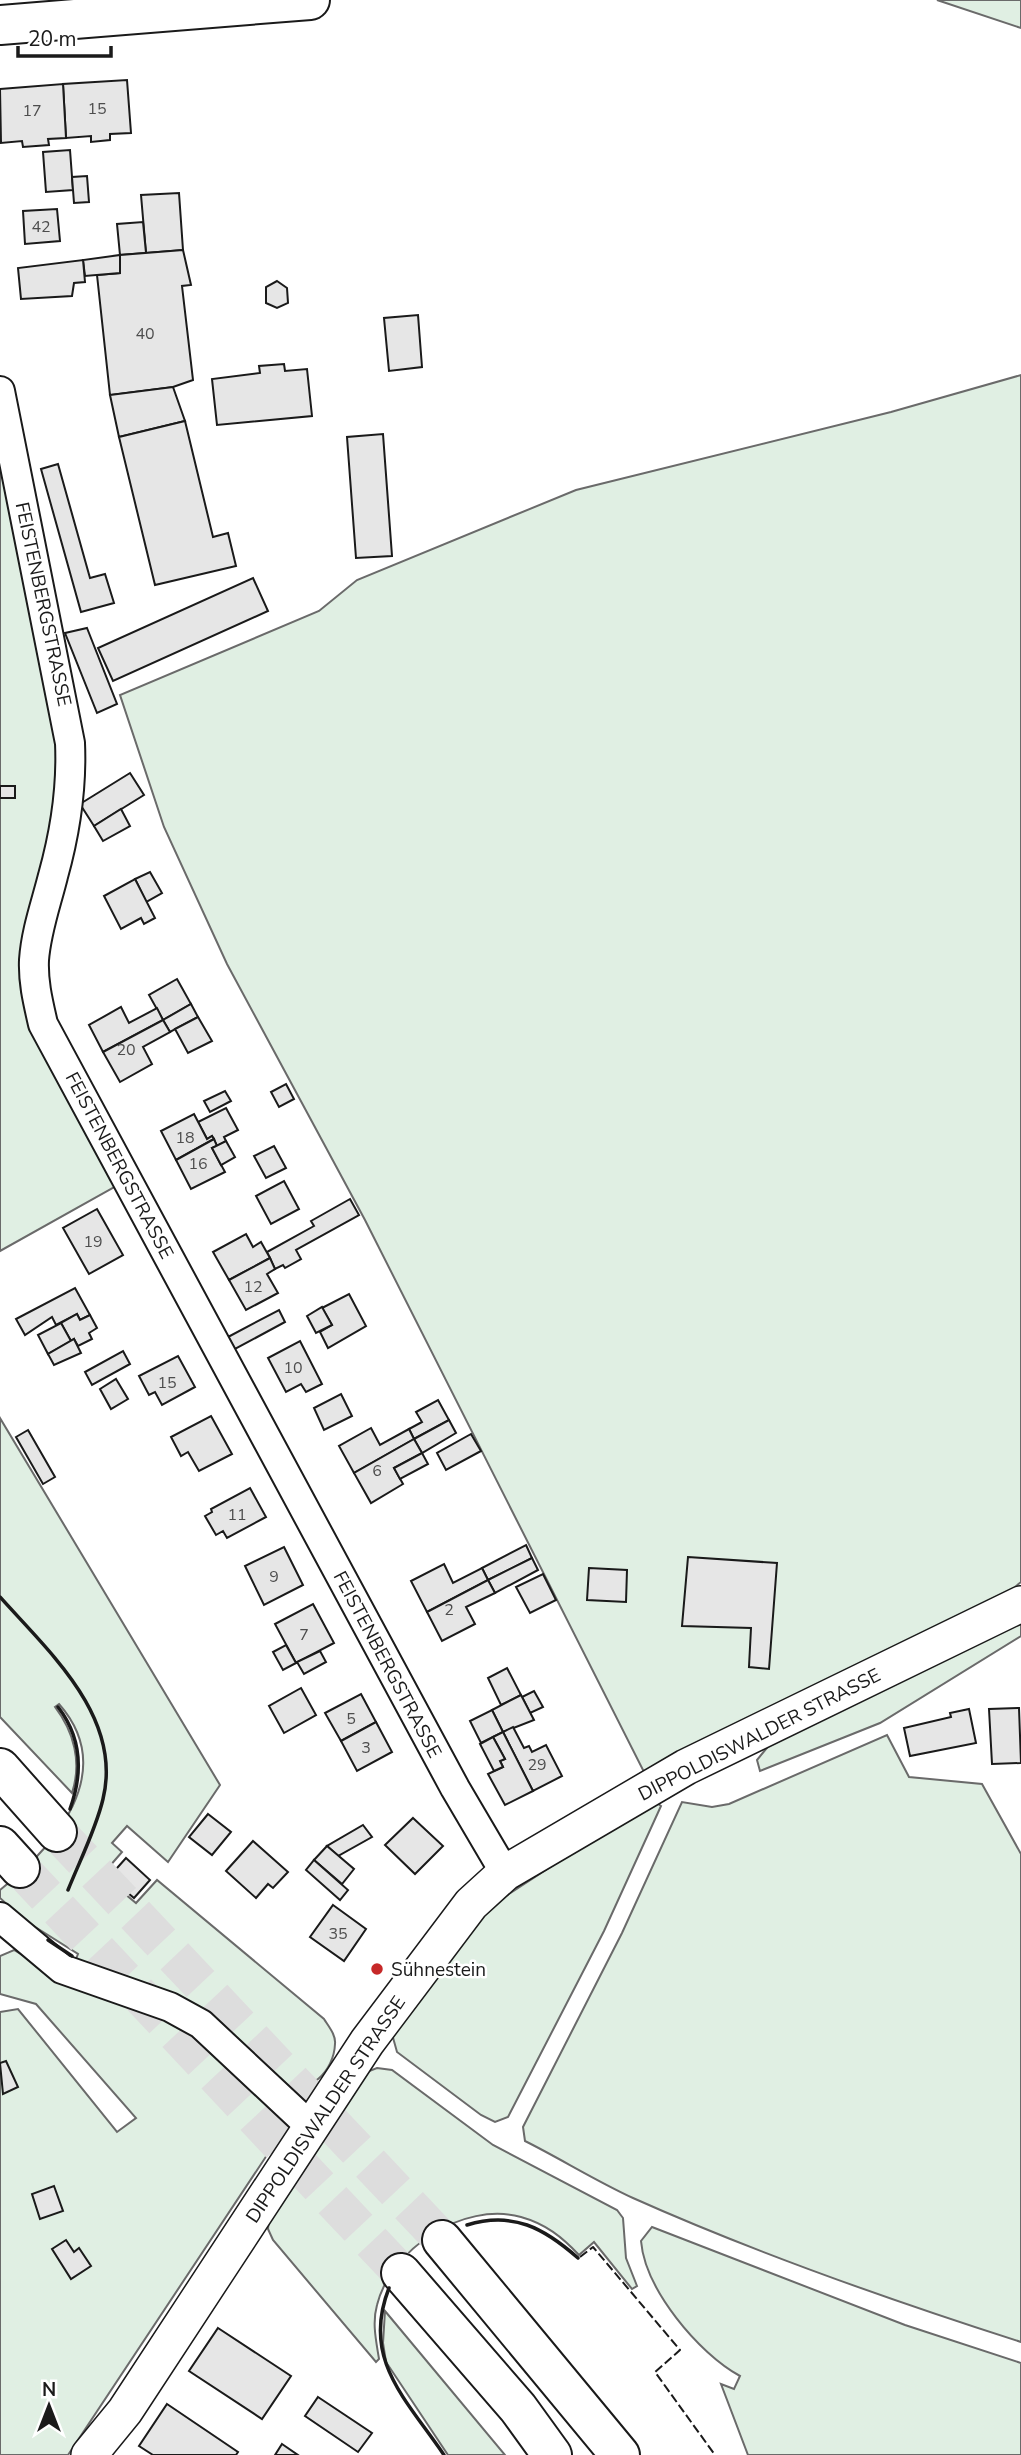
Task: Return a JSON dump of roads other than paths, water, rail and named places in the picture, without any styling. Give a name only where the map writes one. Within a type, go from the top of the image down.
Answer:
[{"type":"main road","points":[[0,25],[310,0]]},
{"type":"main road","points":[[0,1768],[57,1832]]},
{"type":"main road","points":[[442,2240],[620,2455]]},
{"type":"main road","points":[[401,2273],[519,2408],[552,2455]]},
{"type":"street","name":"FEISTENBERGSTRASSE","points":[[0,391],[70,743],[71,769],[66,815],[37,934],[34,962],[35,989],[43,1024],[455,1788],[506,1872]]},
{"type":"street","name":"DIPPOLDISWALDER STRASSE","points":[[89,2455],[125,2411],[367,2042],[471,1904],[506,1872],[686,1767],[1021,1604]]},
{"type":"street","points":[[0,1916],[62,1969],[170,2007],[201,2024],[310,2126]]},
{"type":"tunnel","points":[[57,1832],[442,2240]]},
{"type":"tunnel","points":[[20,1868],[401,2273]]},
{"type":"place","name":"Sühnestein","points":[[377,1969]]}]
